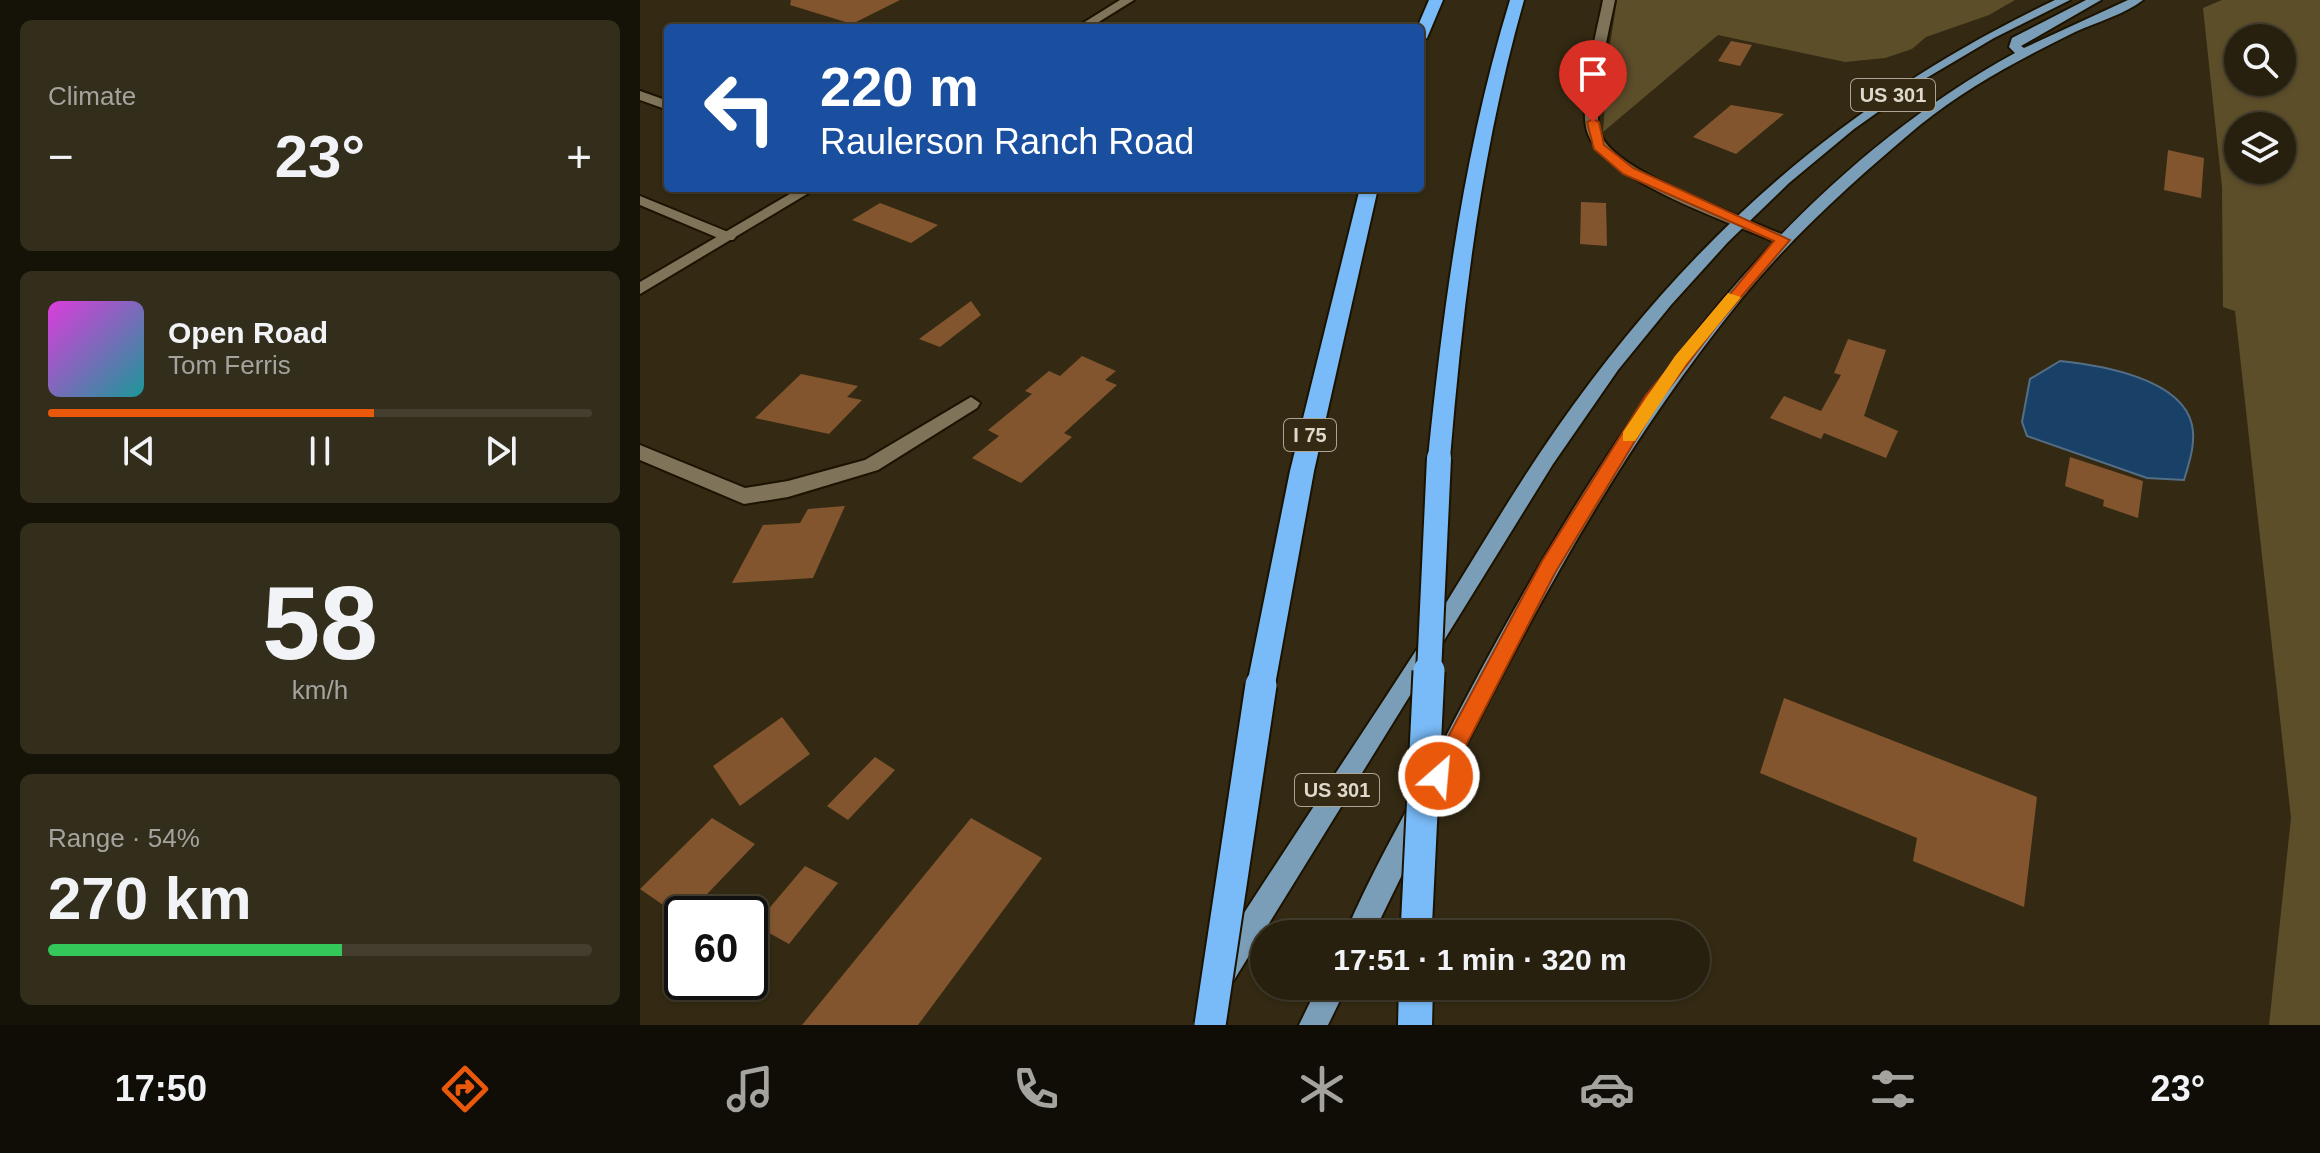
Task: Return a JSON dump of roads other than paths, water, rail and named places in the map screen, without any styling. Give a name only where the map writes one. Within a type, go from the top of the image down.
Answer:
[{"type":"highway","points":[[1424,28],[1436,0]]},
{"type":"highway","points":[[1417,920],[1439,458],[1472,192],[1490,95],[1517,0]]},
{"type":"highway","name":"I 75","points":[[1210,1025],[1261,685],[1302,471],[1368,192]]},
{"type":"highway","points":[[1415,1025],[1416,1000]]},
{"type":"main road","name":"US 301","points":[[1191,1025],[1293,857],[1430,648],[1484,555],[1565,430],[1645,325],[1778,184],[1865,114],[1938,65],[2064,0]]},
{"type":"main road","points":[[2024,54],[2015,47],[2016,41],[2095,0]]},
{"type":"main road","name":"US 301","points":[[1366,920],[1505,645],[1558,551],[1659,389],[1783,240],[1839,184],[1917,121],[2024,54],[2137,0]]},
{"type":"main road","points":[[1313,1025],[1326,1000]]},
{"type":"street","points":[[1088,24],[1128,0]]},
{"type":"street","points":[[1609,0],[1593,122],[1598,146],[1628,171],[1783,240]]},
{"type":"street","points":[[640,95],[664,104]]},
{"type":"street","points":[[640,289],[803,192]]},
{"type":"street","points":[[640,200],[728,237]]},
{"type":"street","points":[[640,452],[744,496],[788,489],[871,465],[971,403]]},
{"type":"water","points":[[2060,361],[2096,366],[2137,377],[2173,396],[2185,409],[2193,432],[2184,480],[2147,478],[2027,436],[2022,422],[2030,379]]}]
